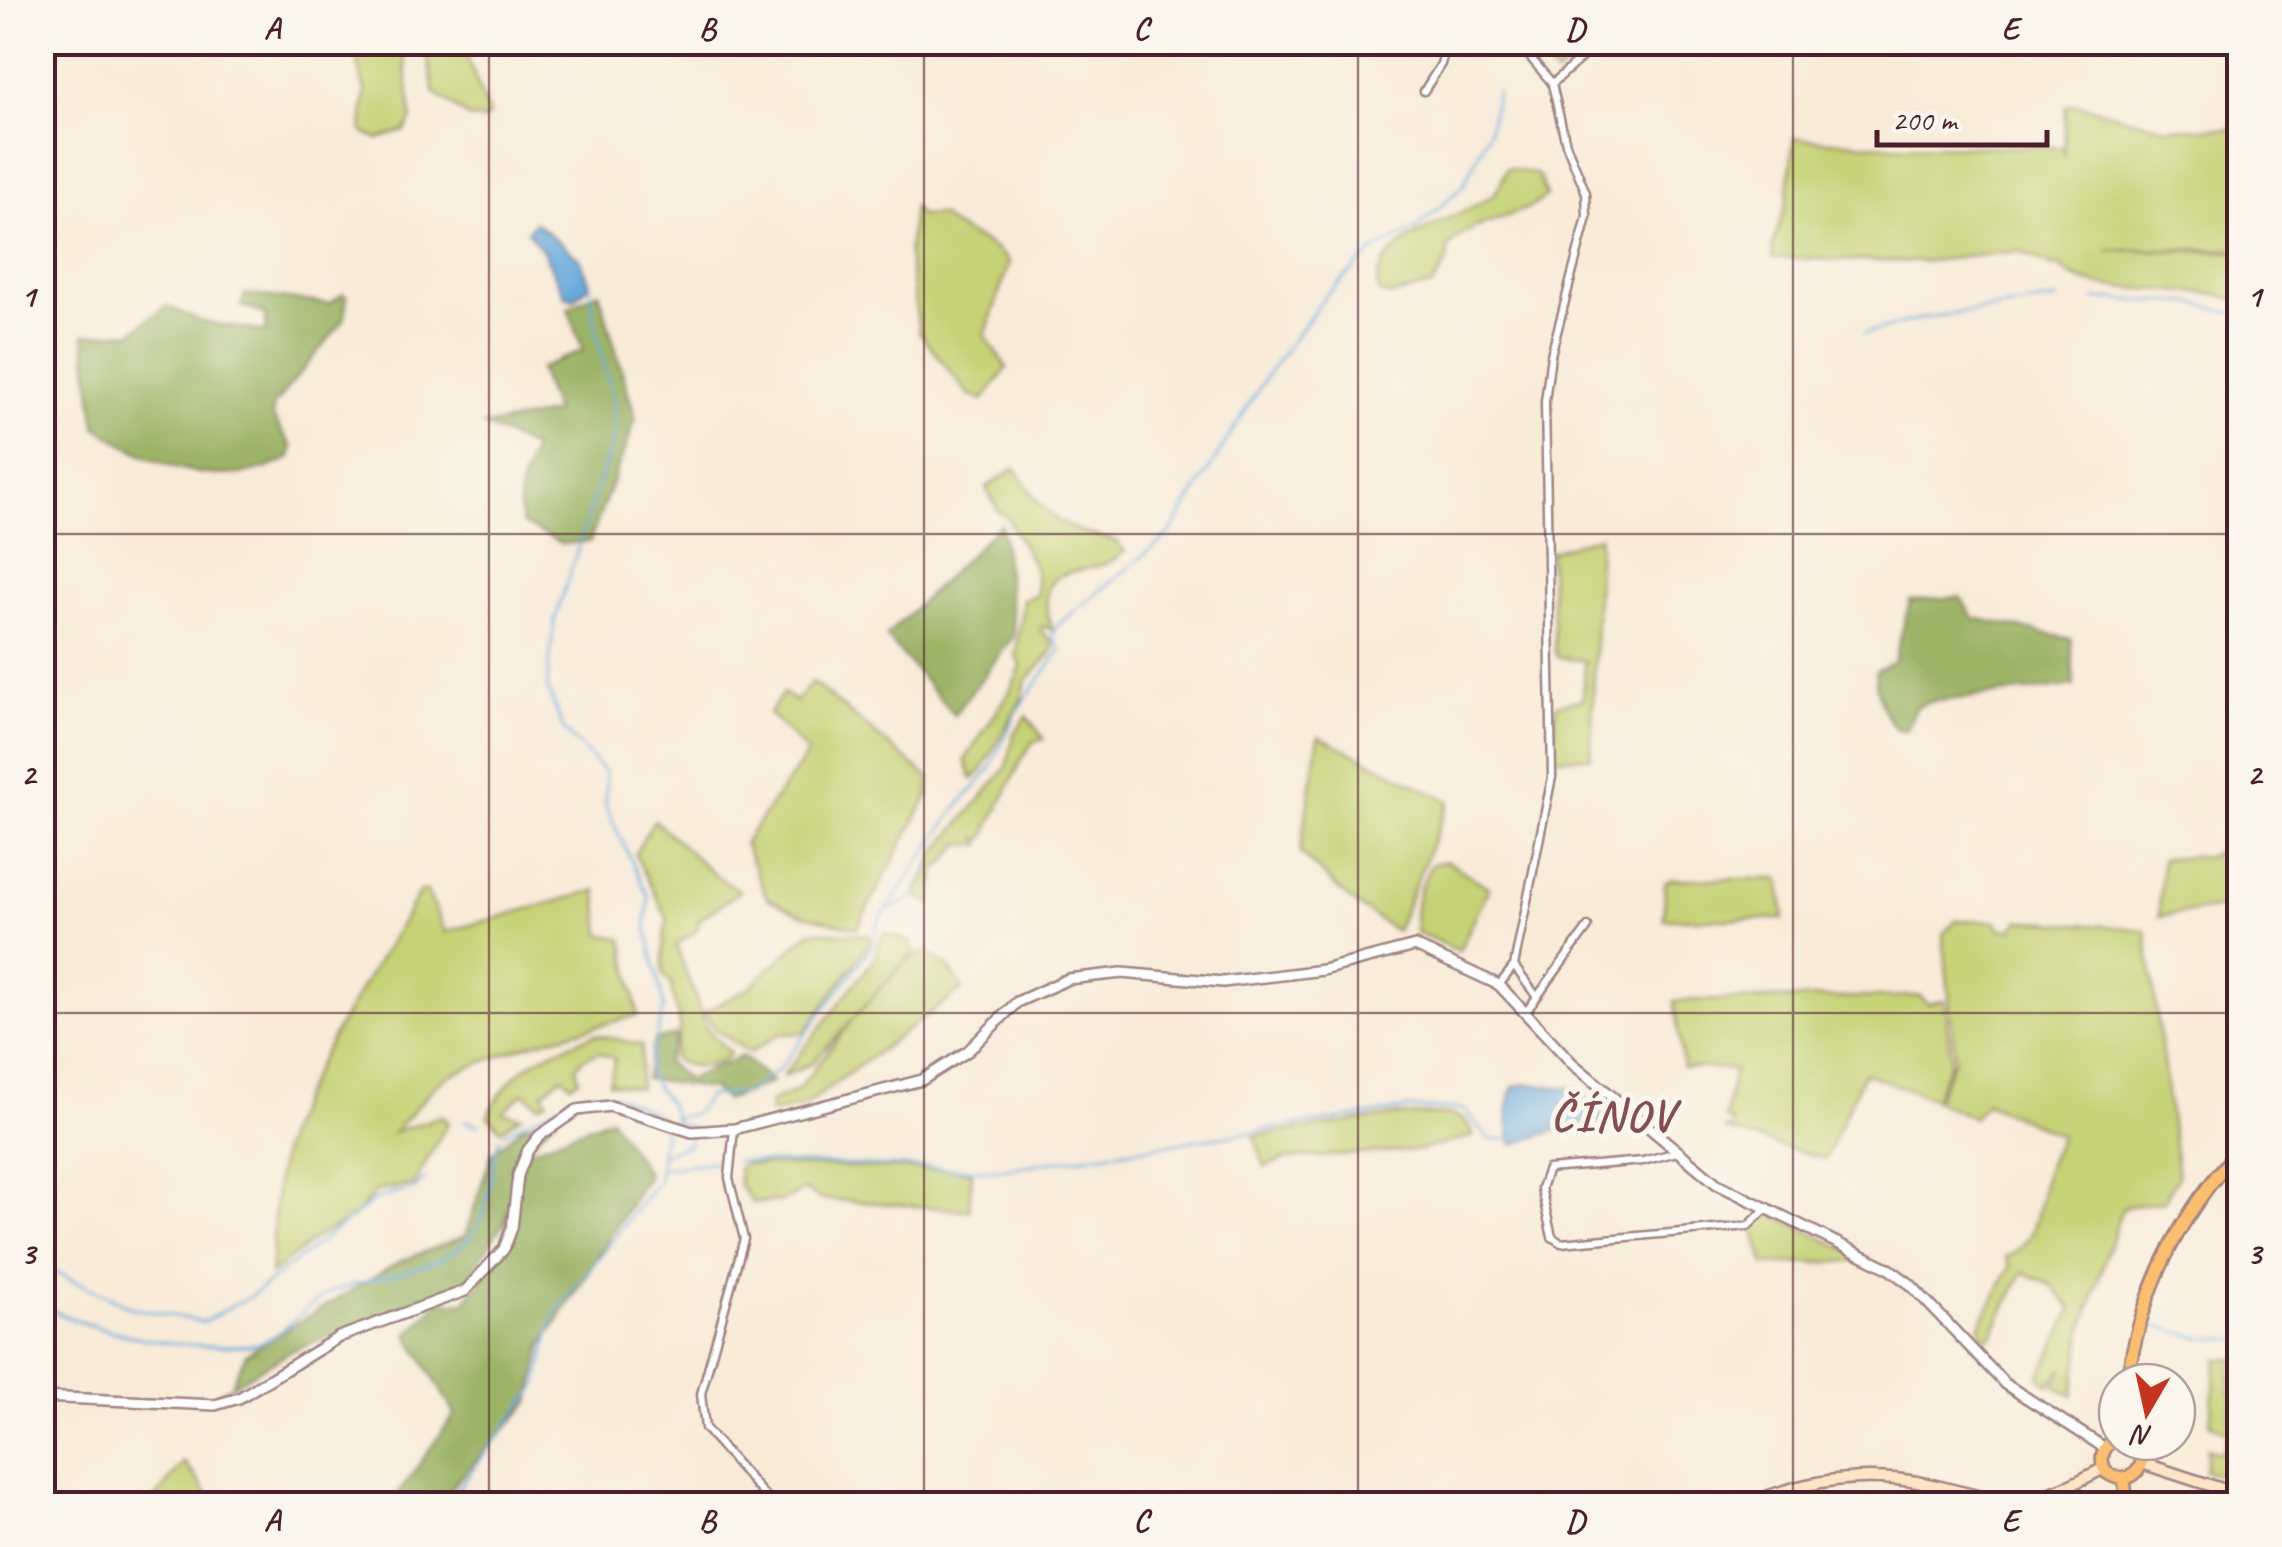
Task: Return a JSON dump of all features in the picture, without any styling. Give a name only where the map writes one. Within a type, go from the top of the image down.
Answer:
[{"type":"main road","points":[[2131,1362],[2139,1325],[2163,1261],[2194,1205],[2240,1149]]},
{"type":"main road","points":[[2104,1462],[2104,1468]]},
{"type":"main road","points":[[2104,1468],[2124,1479],[2134,1476],[2142,1464],[2240,1495]]},
{"type":"main road","points":[[1748,1504],[1795,1487],[1855,1477],[1902,1480],[1997,1499],[2041,1496],[2104,1468]]},
{"type":"main road","points":[[2124,1479],[2127,1504]]},
{"type":"main road","points":[[1345,1504],[1414,1504]]},
{"type":"street","points":[[1424,91],[1441,64],[1447,42]]},
{"type":"street","points":[[1498,985],[1514,966],[1552,777],[1545,402],[1551,355],[1587,217],[1586,192],[1566,144],[1552,84],[1517,42]]},
{"type":"street","points":[[1552,84],[1599,42]]},
{"type":"street","points":[[1526,1012],[1588,927]]},
{"type":"street","points":[[42,1397],[194,1407],[239,1398],[339,1337],[466,1291],[504,1249],[512,1228],[522,1162],[539,1136],[559,1121],[597,1105],[671,1129],[702,1133],[734,1129],[922,1080],[968,1051],[1017,1002],[1049,985],[1086,975],[1122,973],[1223,982],[1323,970],[1415,946],[1498,985],[1572,1064],[1718,1184],[1888,1268],[1910,1284],[2006,1384],[2097,1443]]},
{"type":"street","points":[[1514,966],[1537,997]]},
{"type":"street","points":[[734,1129],[729,1178],[744,1240],[701,1394],[701,1412],[705,1428],[772,1504]]},
{"type":"street","points":[[1677,1152],[1643,1161],[1548,1169],[1541,1188],[1552,1237],[1561,1243],[1748,1226],[1768,1208]]},
{"type":"street","points":[[2236,1420],[2240,1364]]},
{"type":"green space","points":[[353,43],[403,43],[412,119],[405,131],[378,139],[362,132],[365,91]]},
{"type":"green space","points":[[425,43],[462,43],[489,115],[484,120],[469,118],[434,92]]},
{"type":"green space","points":[[1528,43],[1591,46],[1556,75]]},
{"type":"green space","points":[[2076,104],[2167,128],[2239,129],[2239,249],[2106,250],[2239,252],[2239,301],[2196,292],[2091,283],[2072,276],[2059,265],[2053,267],[2019,251],[1921,262],[1773,258],[1772,247],[1787,201],[1794,138],[1894,146],[2061,147],[2064,153],[2066,106]]},
{"type":"green space","points":[[1507,168],[1538,175],[1546,196],[1524,210],[1459,238],[1448,248],[1447,261],[1432,286],[1390,296],[1379,293],[1379,275],[1386,259],[1419,234],[1492,196]]},
{"type":"green space","points":[[913,207],[920,216],[940,215],[1009,263],[985,336],[1007,368],[983,400],[969,395],[919,332],[908,255]]},
{"type":"green space","points":[[599,292],[636,419],[590,541],[563,544],[523,524],[519,495],[533,448],[484,426],[555,413],[539,369],[583,350],[568,308]]},
{"type":"green space","points":[[245,294],[330,304],[343,294],[347,296],[344,320],[274,405],[272,416],[292,447],[290,458],[265,469],[215,475],[166,464],[96,427],[84,335],[132,332],[166,306],[203,322],[267,332],[265,314],[241,306]]},
{"type":"green space","points":[[1015,468],[1056,519],[1079,531],[1116,541],[1125,551],[1096,567],[1067,573],[1048,588],[1052,630],[1042,626],[1041,631],[1053,642],[1052,652],[1026,681],[1022,699],[982,770],[972,779],[965,760],[1012,688],[1021,666],[1016,655],[1023,599],[1036,595],[1037,589],[1030,559],[986,488]]},
{"type":"green space","points":[[1001,524],[1014,636],[954,715],[886,636]]},
{"type":"green space","points":[[1599,536],[1591,757],[1554,758],[1556,705],[1583,699],[1585,661],[1557,657],[1555,651],[1549,552]]},
{"type":"green space","points":[[1960,597],[1974,618],[2071,639],[2074,686],[1927,702],[1916,708],[1906,730],[1896,729],[1880,702],[1876,671],[1894,662],[1910,601]]},
{"type":"green space","points":[[812,682],[930,779],[928,796],[857,928],[801,914],[767,898],[744,843],[808,753],[769,713],[783,693],[796,701]]},
{"type":"green space","points":[[1027,716],[1044,739],[1033,742],[1024,755],[983,840],[977,838],[981,845],[960,844],[942,866],[937,865],[931,904],[916,896],[937,851],[1007,767],[1014,734]]},
{"type":"green space","points":[[1319,736],[1449,801],[1396,931],[1350,900],[1300,853]]},
{"type":"green space","points":[[654,820],[715,875],[740,891],[700,919],[696,931],[676,945],[707,1029],[730,1053],[711,1065],[686,1065],[673,1058],[680,1028],[670,982],[663,975],[668,920],[635,854]]},
{"type":"green space","points":[[2239,844],[2239,906],[2159,916],[2162,859],[2206,856]]},
{"type":"green space","points":[[1447,861],[1489,888],[1459,951],[1416,932],[1416,905],[1423,881],[1432,864]]},
{"type":"green space","points":[[1671,879],[1780,879],[1784,919],[1664,919],[1665,883]]},
{"type":"green space","points":[[597,890],[601,934],[623,939],[638,1015],[530,1044],[438,1083],[394,1132],[442,1116],[448,1123],[413,1185],[376,1191],[353,1218],[317,1237],[271,1274],[277,1181],[289,1128],[333,1037],[420,892],[427,891],[445,932]]},
{"type":"green space","points":[[1956,920],[1997,921],[1999,928],[2012,930],[2018,920],[2146,931],[2178,1176],[2164,1201],[2125,1207],[2120,1213],[2083,1329],[2073,1395],[2054,1386],[2064,1368],[2048,1385],[2040,1376],[2072,1309],[2051,1285],[2023,1272],[1991,1337],[1985,1338],[1979,1327],[2010,1267],[2006,1257],[2017,1251],[2031,1232],[2045,1173],[2060,1135],[1986,1103],[1973,1118],[1936,1101],[1955,1058],[1943,934]]},
{"type":"green space","points":[[811,931],[869,935],[870,942],[804,1033],[779,1034],[750,1053],[715,1029],[704,1012],[749,988]]},
{"type":"green space","points":[[884,933],[912,942],[914,952],[812,1063],[782,1077],[874,959]]},
{"type":"green space","points":[[924,952],[947,965],[963,989],[803,1107],[770,1113],[770,1102],[798,1090],[903,963]]},
{"type":"green space","points":[[1920,996],[1928,1004],[1945,1000],[1951,1061],[1934,1099],[1864,1073],[1825,1159],[1723,1129],[1731,1129],[1733,1122],[1725,1119],[1734,1069],[1683,1067],[1674,1001]]},
{"type":"green space","points":[[595,1034],[642,1045],[639,1088],[609,1083],[615,1059],[600,1052],[584,1058],[576,1067],[579,1079],[571,1084],[562,1076],[543,1093],[548,1101],[539,1105],[524,1093],[502,1112],[521,1116],[501,1129],[488,1116],[520,1072],[545,1055]]},
{"type":"green space","points":[[677,1035],[666,1062],[687,1080],[742,1056],[772,1082],[726,1100],[713,1089],[645,1079],[654,1040]]},
{"type":"green space","points":[[1398,1115],[1454,1116],[1463,1119],[1473,1136],[1421,1150],[1284,1159],[1265,1167],[1254,1136]]},
{"type":"green space","points":[[610,1118],[648,1175],[542,1346],[530,1402],[436,1504],[391,1504],[455,1414],[408,1335],[440,1301],[464,1303],[501,1253],[510,1201],[506,1218],[462,1288],[293,1350],[216,1395],[231,1386],[246,1354],[401,1261],[465,1236],[492,1153],[523,1126],[555,1119],[520,1154]]},
{"type":"green space","points":[[745,1164],[964,1170],[972,1172],[969,1210],[820,1199],[805,1190],[783,1201],[753,1203],[739,1185],[738,1168]]},
{"type":"green space","points":[[1773,1215],[1859,1255],[1854,1261],[1765,1265],[1754,1229],[1761,1219]]},
{"type":"green space","points":[[2217,1359],[2239,1359],[2232,1364],[2231,1377],[2236,1377],[2231,1380],[2230,1393],[2235,1394],[2229,1420],[2233,1421],[2239,1409],[2239,1479],[2205,1471],[2207,1448],[2220,1453],[2230,1434],[2210,1423]]},
{"type":"green space","points":[[184,1462],[216,1504],[151,1504]]},
{"type":"water","points":[[535,222],[581,260],[590,285],[574,299],[565,296],[543,251],[527,231]]},
{"type":"water","points":[[1526,1084],[1577,1089],[1604,1117],[1600,1122],[1553,1131],[1513,1145],[1509,1123],[1511,1094],[1513,1087]]},
{"type":"waterway","points":[[675,1118],[695,1113],[708,1096],[748,1093],[780,1068],[875,942],[877,924],[957,807],[989,771],[1017,711],[1060,651],[1053,637],[1055,627],[1169,535],[1267,375],[1327,294],[1375,250],[1416,229],[1463,186],[1488,134],[1497,91]]},
{"type":"waterway","points":[[590,285],[596,333],[614,400],[615,433],[554,622],[547,686],[563,729],[605,772],[606,807],[649,898],[646,924],[664,1007],[648,1068],[675,1122]]},
{"type":"waterway","points":[[2095,299],[2193,303],[2240,315]]},
{"type":"waterway","points":[[1863,334],[1924,318],[2057,300]]},
{"type":"waterway","points":[[886,911],[913,898],[928,868]]},
{"type":"waterway","points":[[504,1133],[583,1093],[615,1096],[662,1118]]},
{"type":"waterway","points":[[736,1161],[996,1170],[1407,1109],[1464,1109],[1489,1139],[1511,1140]]},
{"type":"waterway","points":[[465,1120],[478,1125]]},
{"type":"waterway","points":[[673,1122],[692,1128]]},
{"type":"waterway","points":[[446,1504],[537,1386],[554,1315],[658,1181],[664,1128]]},
{"type":"waterway","points":[[660,1155],[688,1145],[690,1136]]},
{"type":"waterway","points":[[42,1306],[144,1339],[225,1346],[262,1342],[333,1291],[437,1261],[455,1250],[481,1220],[500,1138]]},
{"type":"waterway","points":[[661,1168],[722,1161]]},
{"type":"waterway","points":[[42,1266],[133,1308],[203,1322],[251,1296],[374,1200],[415,1188],[424,1179]]},
{"type":"waterway","points":[[2157,1326],[2200,1338],[2240,1339]]},
{"type":"district","name":"ČÍNOV","points":[[1613,1114]]}]
